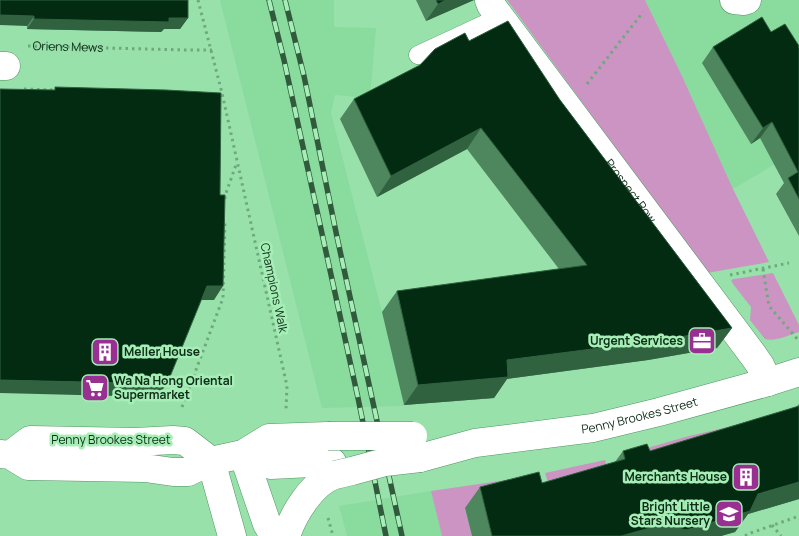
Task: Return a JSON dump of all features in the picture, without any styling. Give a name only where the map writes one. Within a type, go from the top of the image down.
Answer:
[{"type":"street","points":[[734,0],[747,0]]},
{"type":"street","name":"Prospect Row","points":[[494,9],[753,355],[768,382]]},
{"type":"street","name":"Penny Brookes Street","points":[[332,458],[593,428],[659,412],[799,372]]},
{"type":"street","name":"Penny Brookes Street","points":[[5,454],[28,466],[145,468],[188,472],[210,461],[243,454],[269,438],[332,458],[352,471],[385,462],[417,447]]},
{"type":"street","points":[[243,454],[267,524],[274,536]]},
{"type":"street","points":[[286,536],[297,510],[316,486],[328,477],[332,458]]},
{"type":"street","points":[[210,461],[232,536]]},
{"type":"lane","points":[[418,55],[494,9]]},
{"type":"path","name":"Champions Walk","points":[[198,0],[212,50],[238,162],[287,386],[286,410]]},
{"type":"path","points":[[568,109],[643,12]]},
{"type":"path","name":"Oriens Mews","points":[[11,67],[186,50],[212,50]]},
{"type":"path","name":"Oriens Mews","points":[[11,67],[58,90]]},
{"type":"path","points":[[213,93],[222,93]]},
{"type":"path","points":[[225,205],[225,196],[238,162]]},
{"type":"path","points":[[182,407],[223,298],[225,214]]},
{"type":"path","points":[[698,282],[789,263]]},
{"type":"path","points":[[763,269],[769,306],[799,340]]},
{"type":"path","points":[[744,536],[799,516]]},
{"type":"path","points":[[327,517],[333,536]]},
{"type":"path","points":[[772,525],[781,536]]},
{"type":"shaded area","points":[[220,0],[334,0],[334,27],[376,28],[370,98],[335,95],[331,113],[404,406],[322,408]]},
{"type":"shaded area","points":[[507,0],[645,0],[769,262],[707,273]]},
{"type":"shaded area","points":[[645,0],[799,0],[799,150],[733,189]]},
{"type":"shaded area","points":[[773,273],[799,325],[799,332],[769,340],[765,339],[750,320],[751,307],[731,280]]},
{"type":"shaded area","points":[[741,424],[633,464],[630,453],[689,436]]},
{"type":"shaded area","points":[[605,460],[608,471],[549,486],[545,473]]},
{"type":"shaded area","points":[[534,476],[465,508],[472,536],[442,536],[431,491]]},
{"type":"shaded area","points":[[431,491],[442,536],[347,536],[339,506]]},
{"type":"building","points":[[0,0],[188,0],[188,18],[169,18],[169,22],[34,19],[34,16],[0,15]]},
{"type":"building","points":[[436,0],[446,0],[438,4]]},
{"type":"building","points":[[762,17],[771,32],[785,24],[799,46],[799,199],[788,178],[798,172],[772,122],[763,128],[713,47]]},
{"type":"building","points":[[508,21],[560,100],[732,328],[662,340],[507,360],[508,377],[418,385],[397,291],[587,265],[481,128],[391,176],[354,99],[420,65],[435,49],[465,33],[469,41]]},
{"type":"building","points":[[55,87],[221,93],[220,195],[225,195],[223,286],[207,286],[167,384],[0,380],[0,89],[55,90]]},
{"type":"building","points":[[799,406],[799,482],[758,494],[750,511],[686,530],[664,524],[621,536],[492,536],[480,487],[539,472],[542,483],[625,459],[623,451],[647,444],[650,451]]},
{"type":"railway","points":[[269,0],[284,60],[358,398],[386,536]]},
{"type":"railway","points":[[285,0],[304,76],[402,536]]},
{"type":"place","name":"Urgent Services","points":[[702,341]]},
{"type":"place","name":"Meller House","points":[[105,352]]},
{"type":"place","name":"Wa Na Hong Oriental Supermarket","points":[[95,388]]},
{"type":"place","name":"Merchants House","points":[[746,477]]},
{"type":"place","name":"Bright Little Stars Nursery","points":[[729,514]]}]
